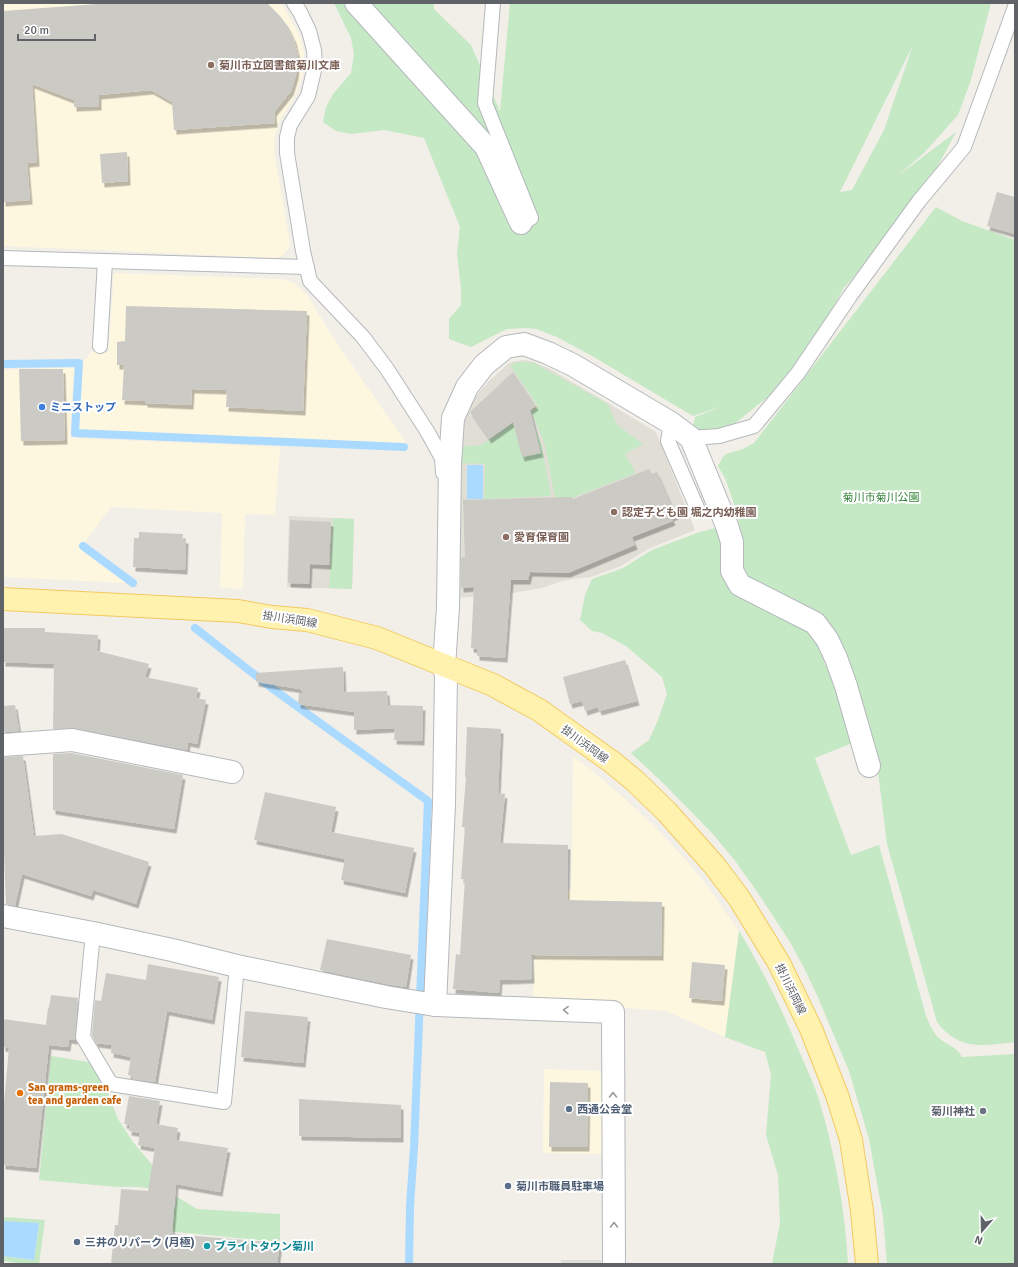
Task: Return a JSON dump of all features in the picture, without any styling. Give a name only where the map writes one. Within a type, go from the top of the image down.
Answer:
[{"type":"main road","name":"掛川浜岡線","points":[[3,599],[238,611],[272,617],[307,620],[377,638],[493,685],[539,710],[612,762],[635,781],[667,812],[714,865],[739,898],[779,963],[811,1029],[837,1095],[851,1140],[862,1212],[867,1264]]},
{"type":"street","points":[[356,3],[486,147],[521,223]]},
{"type":"street","points":[[424,1003],[444,804],[446,676],[444,666],[448,607],[449,510],[453,418],[467,387],[484,365],[506,347],[524,344],[573,365],[671,422],[691,438],[727,526],[732,542],[732,571],[735,579],[740,586],[814,623],[827,639],[844,679],[869,766]]},
{"type":"street","points":[[3,745],[72,740],[232,772]]},
{"type":"street","points":[[3,916],[94,933],[237,966],[386,997],[424,1003],[613,1012],[614,1264]]},
{"type":"lane","points":[[294,3],[309,31],[314,50],[315,66],[308,96],[290,125],[287,137],[287,153],[310,281],[363,337],[387,369],[427,430],[442,458],[446,500],[449,510]]},
{"type":"lane","points":[[493,3],[485,103],[531,218],[521,223]]},
{"type":"lane","points":[[691,438],[720,436],[754,426],[798,373],[850,296],[919,201],[964,147],[1015,7]]},
{"type":"lane","points":[[3,258],[307,267]]},
{"type":"lane","points":[[100,346],[105,261]]},
{"type":"lane","points":[[671,422],[668,441],[698,510]]},
{"type":"lane","points":[[94,933],[83,1036],[111,1084],[224,1102],[237,966]]},
{"type":"shaded area","points":[[3,3],[281,3],[299,34],[304,53],[303,75],[294,98],[280,120],[274,141],[274,152],[290,246],[283,255],[275,258],[3,246]]},
{"type":"shaded area","points":[[114,273],[279,279],[293,282],[307,295],[334,339],[407,444],[78,430],[82,364],[92,351],[108,353]]},
{"type":"shaded area","points":[[526,360],[548,368],[656,432],[695,530],[648,549],[621,566],[591,577],[562,581],[542,588],[501,595],[455,598],[462,424],[470,403],[488,382],[509,363]]},
{"type":"shaded area","points":[[74,367],[70,438],[280,447],[275,515],[245,514],[243,589],[220,588],[222,513],[111,507],[80,549],[125,583],[3,577],[3,370]]},
{"type":"shaded area","points":[[289,516],[354,519],[352,589],[287,587]]},
{"type":"shaded area","points":[[573,757],[589,768],[653,825],[687,861],[711,891],[739,931],[725,1037],[666,1011],[533,1001],[537,889],[571,890]]},
{"type":"shaded area","points":[[544,1069],[605,1071],[604,1154],[543,1153]]},
{"type":"shaded area","points":[[561,1260],[601,1260],[601,1264],[561,1264]]},
{"type":"green space","points":[[334,3],[434,3],[434,9],[471,45],[500,111],[510,3],[991,3],[971,80],[958,115],[924,153],[896,177],[956,132],[919,201],[843,289],[798,373],[719,436],[691,438],[695,417],[723,406],[693,416],[592,356],[557,337],[536,329],[507,329],[471,347],[449,339],[449,319],[461,305],[461,289],[457,254],[460,227],[424,138],[384,130],[351,134],[336,131],[323,122],[326,107],[333,94],[351,73],[354,54],[351,38]],"holes":[[[913,45],[884,130],[852,190],[840,192]]]},
{"type":"green space","name":"菊川市菊川公園","points":[[936,207],[962,221],[1015,240],[1015,1042],[992,1045],[963,1042],[954,1038],[937,1022],[887,844],[877,764],[845,658],[750,580],[743,569],[743,548],[735,507],[725,478],[718,466],[726,454],[743,449],[754,443]]},
{"type":"green space","points":[[517,362],[534,363],[608,404],[617,425],[643,444],[625,454],[635,472],[631,475],[556,504],[545,445],[531,411],[538,406],[510,365]]},
{"type":"green space","points":[[529,412],[542,446],[551,496],[484,499],[485,464],[461,463],[462,446],[476,446],[483,444]]},
{"type":"green space","points":[[333,518],[354,519],[352,589],[329,588]]},
{"type":"green space","points":[[720,528],[724,568],[810,633],[823,656],[825,665],[831,665],[855,742],[815,758],[851,855],[879,845],[926,1016],[932,1029],[940,1039],[955,1048],[962,1057],[1015,1054],[1015,1264],[887,1264],[883,1216],[869,1139],[849,1071],[804,968],[790,942],[736,862],[713,834],[631,753],[649,740],[667,694],[662,677],[626,646],[602,633],[592,631],[580,620],[585,595],[592,579],[623,568],[652,550],[697,533]]},
{"type":"green space","points":[[739,931],[781,1009],[817,1095],[830,1140],[842,1202],[848,1264],[772,1264],[780,1223],[778,1175],[766,1135],[771,1075],[765,1052],[725,1037]]},
{"type":"green space","points":[[51,1056],[89,1062],[107,1091],[118,1119],[133,1142],[175,1192],[140,1187],[118,1187],[39,1180]]},
{"type":"green space","points":[[177,1197],[197,1209],[280,1214],[280,1242],[155,1230],[158,1205],[175,1207]]},
{"type":"green space","points":[[3,1217],[45,1220],[39,1264],[24,1264],[5,1261],[3,1264],[3,1256],[34,1260],[39,1224],[3,1221]]},
{"type":"water","points":[[467,465],[483,465],[483,499],[467,499]]},
{"type":"water","points":[[3,1221],[39,1223],[34,1260],[3,1256]]},
{"type":"building","points":[[111,3],[267,3],[289,28],[294,39],[298,56],[296,75],[291,91],[274,112],[275,123],[174,130],[172,102],[151,90],[99,95],[99,106],[74,107],[74,100],[32,84],[37,162],[27,163],[30,200],[3,202],[3,11]]},
{"type":"building","points":[[127,152],[128,181],[102,183],[100,154]]},
{"type":"building","points":[[997,192],[1015,197],[1015,234],[987,226]]},
{"type":"building","points":[[126,306],[307,311],[303,411],[226,407],[227,390],[192,389],[191,405],[145,403],[145,401],[122,400],[124,365],[117,365],[117,342],[125,341]]},
{"type":"building","points":[[19,369],[63,369],[65,440],[21,441]]},
{"type":"building","points":[[513,372],[536,406],[530,410],[541,453],[522,457],[513,422],[489,439],[470,412]]},
{"type":"building","points":[[649,469],[652,474],[657,472],[676,515],[671,517],[673,521],[632,537],[635,545],[568,573],[530,572],[528,580],[511,580],[505,658],[477,656],[477,649],[471,648],[474,587],[461,588],[461,558],[465,557],[463,500],[572,497],[573,499]]},
{"type":"building","points":[[290,520],[331,522],[329,565],[310,564],[309,584],[288,583]]},
{"type":"building","points":[[139,532],[183,534],[182,539],[186,539],[185,570],[133,567],[134,538],[139,538]]},
{"type":"building","points":[[3,628],[45,628],[45,632],[98,635],[97,651],[149,664],[145,677],[198,688],[196,698],[206,700],[197,744],[188,742],[187,750],[74,728],[53,729],[54,664],[3,662]]},
{"type":"building","points":[[625,660],[637,701],[599,711],[598,707],[585,711],[582,701],[570,704],[563,677]]},
{"type":"building","points":[[343,667],[344,692],[387,691],[388,705],[423,706],[422,741],[394,740],[395,728],[354,730],[354,712],[298,704],[299,693],[304,693],[300,689],[256,682],[256,673]]},
{"type":"building","points":[[15,705],[19,731],[3,732],[3,706]]},
{"type":"building","points":[[467,727],[501,729],[498,793],[505,794],[500,843],[568,845],[567,900],[662,902],[661,956],[531,955],[532,979],[500,980],[499,993],[453,989],[456,954],[460,955],[465,879],[461,879],[465,827],[462,827],[466,777]]},
{"type":"building","points":[[71,753],[183,775],[174,829],[53,810],[53,754]]},
{"type":"building","points":[[23,756],[34,836],[62,834],[149,862],[136,904],[93,890],[91,896],[22,874],[15,906],[6,904],[3,829],[3,757]]},
{"type":"building","points":[[265,792],[336,807],[331,832],[414,848],[405,893],[341,880],[345,859],[254,840]]},
{"type":"building","points":[[327,939],[411,955],[406,987],[320,970]]},
{"type":"building","points":[[692,962],[725,965],[722,1001],[689,998]]},
{"type":"building","points":[[148,964],[219,977],[212,1020],[167,1011],[155,1082],[132,1079],[133,1076],[128,1075],[131,1057],[111,1053],[112,1045],[96,1043],[92,1035],[95,1000],[101,1001],[106,973],[146,980]]},
{"type":"building","points":[[51,995],[78,998],[75,1040],[69,1039],[68,1047],[49,1045],[36,1168],[3,1165],[3,1114],[9,1048],[3,1047],[3,1019],[46,1025]]},
{"type":"building","points":[[245,1011],[308,1017],[303,1063],[241,1057]]},
{"type":"building","points":[[550,1082],[588,1083],[587,1147],[549,1147]]},
{"type":"building","points":[[129,1096],[160,1101],[156,1124],[178,1128],[176,1140],[228,1148],[220,1192],[176,1184],[172,1234],[280,1243],[277,1264],[111,1264],[115,1225],[118,1225],[121,1189],[148,1191],[155,1148],[138,1145],[140,1133],[129,1131],[130,1125],[124,1124]]},
{"type":"building","points":[[299,1099],[401,1105],[401,1138],[299,1136]]},
{"type":"waterway","points":[[3,364],[79,363],[75,433],[404,447]]},
{"type":"waterway","points":[[83,546],[133,583]]},
{"type":"waterway","points":[[195,628],[273,689],[428,801],[414,1147],[410,1206],[409,1264]]},
{"type":"place","name":"菊川市立図書館菊川文庫","points":[[211,65]]},
{"type":"place","name":"ミニストップ","points":[[42,407]]},
{"type":"place","name":"認定子ども園 堀之内幼稚園","points":[[614,512]]},
{"type":"place","name":"愛育保育園","points":[[506,537]]},
{"type":"place","name":"San grams-green tea and garden cafe","points":[[20,1093]]},
{"type":"place","name":"西通公会堂","points":[[569,1109]]},
{"type":"place","name":"菊川神社","points":[[983,1111]]},
{"type":"place","name":"菊川市職員駐車場","points":[[508,1186]]},
{"type":"place","name":"三井のリパーク (月極)","points":[[77,1242]]},
{"type":"place","name":"ブライトタウン菊川","points":[[207,1246]]}]
